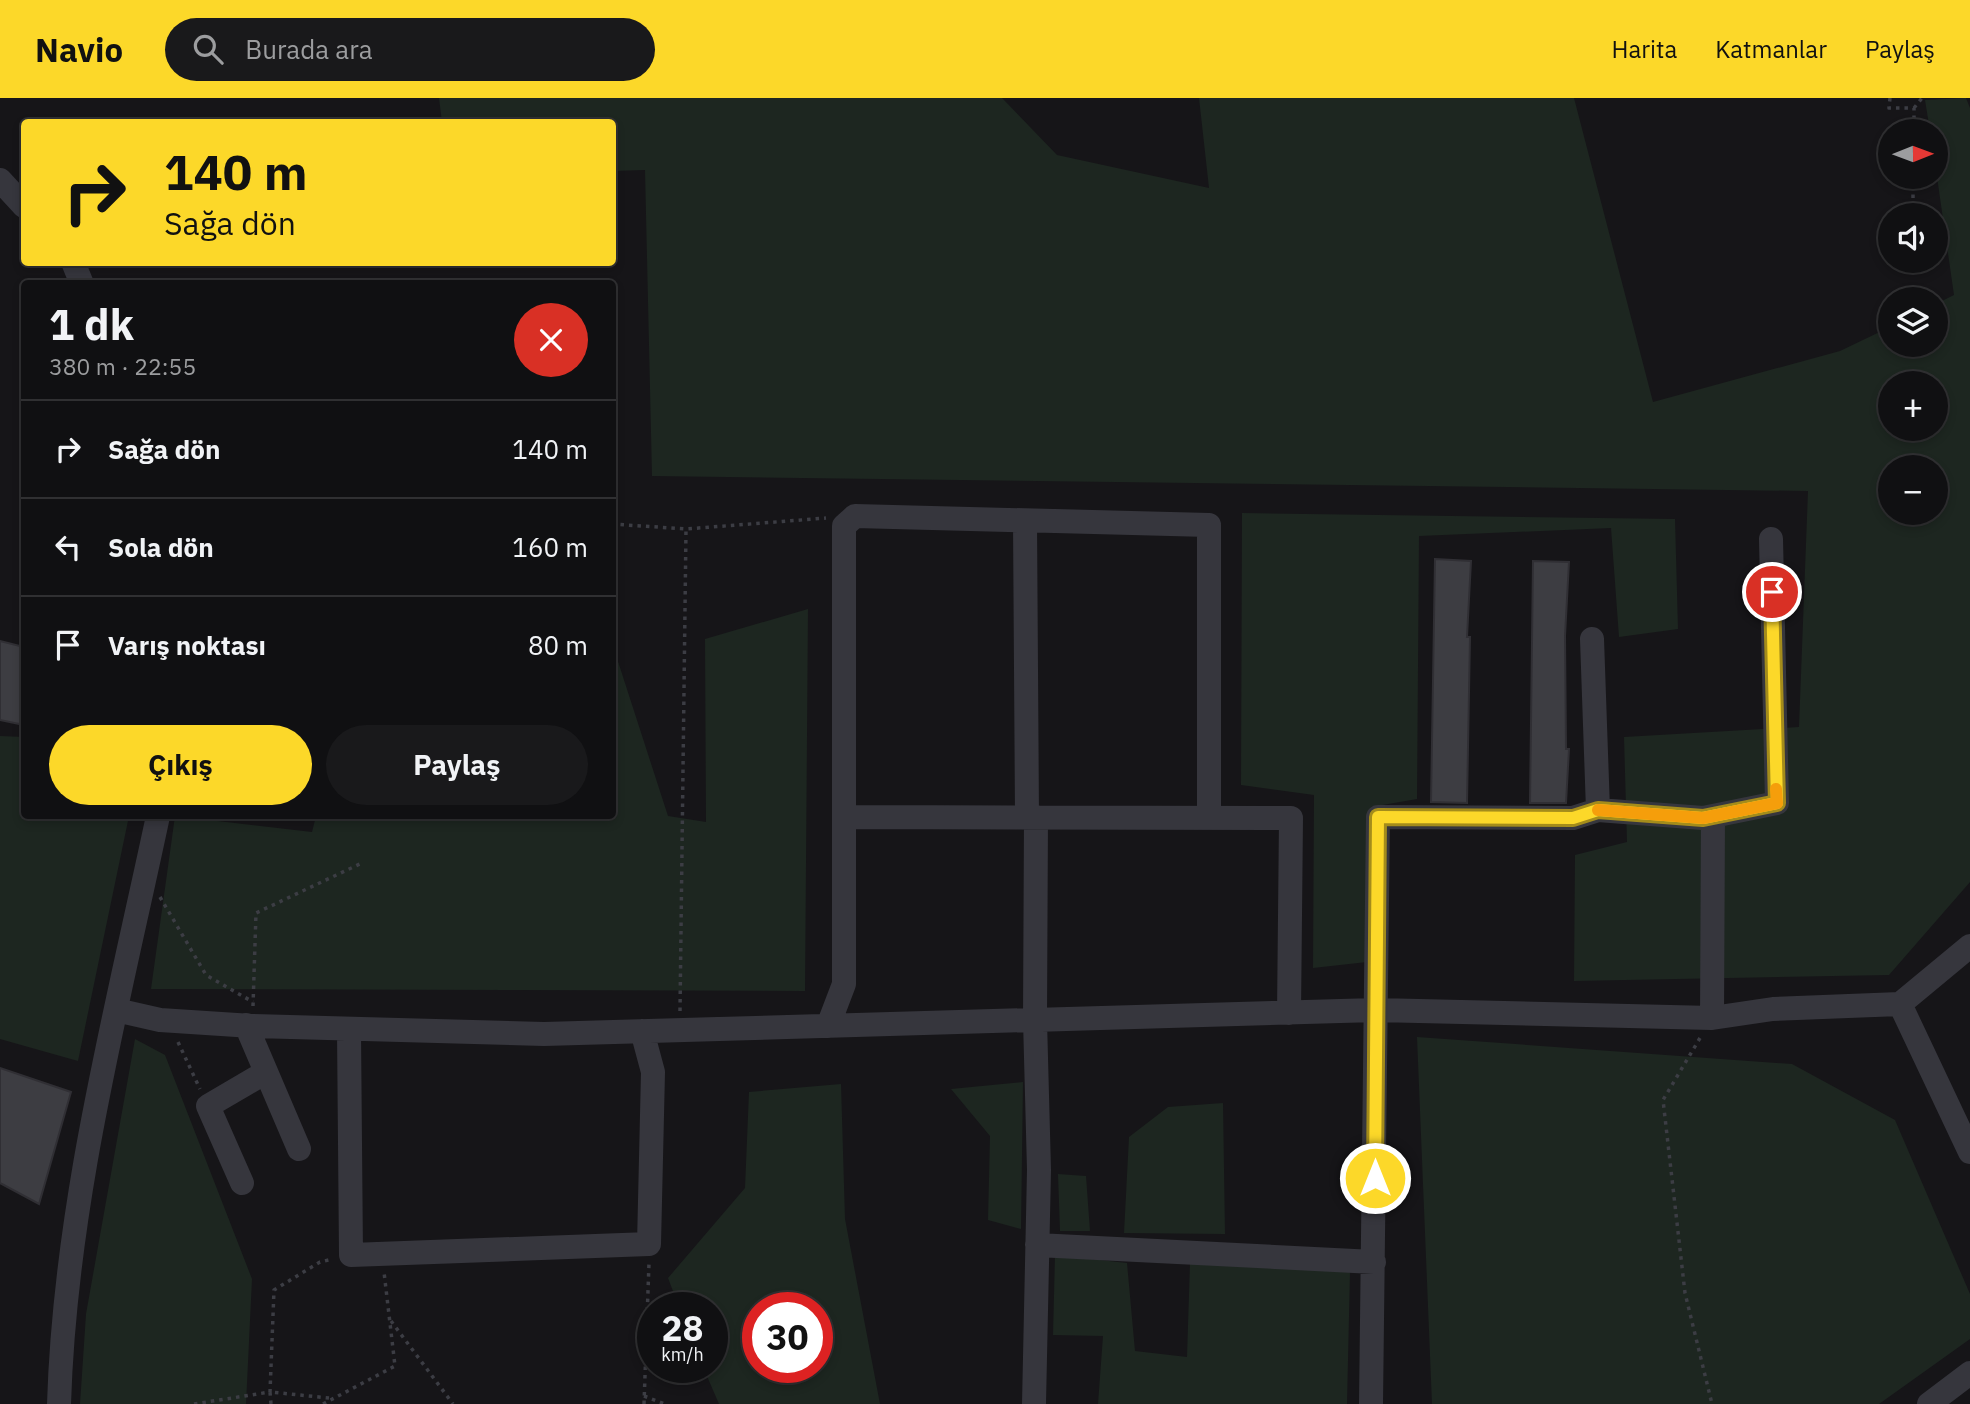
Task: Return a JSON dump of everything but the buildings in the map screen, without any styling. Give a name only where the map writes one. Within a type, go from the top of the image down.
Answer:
[{"type":"street","points":[[0,180],[21,203]]},
{"type":"street","points":[[828,1026],[844,984],[844,526],[855,516],[1209,525],[1209,818]]},
{"type":"street","points":[[1025,521],[1039,1170],[1034,1404]]},
{"type":"street","points":[[1371,1404],[1378,817],[1573,818],[1598,810],[1703,818],[1777,803],[1771,539]]},
{"type":"street","points":[[1592,639],[1598,810]]},
{"type":"street","points":[[1712,1018],[1713,816]]},
{"type":"street","points":[[845,817],[1291,818],[1289,1013]]},
{"type":"street","points":[[59,1404],[68,1283],[86,1161],[157,819]]},
{"type":"street","points":[[116,1010],[168,1021],[251,1018],[349,1031],[544,1034],[1376,1010],[1712,1018],[1773,1009],[1900,1004],[1970,946]]},
{"type":"street","points":[[1900,1004],[1970,1152]]},
{"type":"street","points":[[251,1018],[266,1072],[299,1149]]},
{"type":"street","points":[[349,1031],[351,1255],[649,1244],[653,1072],[642,1031]]},
{"type":"street","points":[[242,1183],[208,1106],[266,1072]]},
{"type":"street","points":[[1037,1245],[1374,1262]]},
{"type":"street","points":[[1929,1404],[1970,1373]]},
{"type":"path","points":[[1890,98],[1889,108],[1914,108]]},
{"type":"path","points":[[1914,119],[1914,108],[1922,98]]},
{"type":"path","points":[[616,524],[686,529],[855,516]]},
{"type":"path","points":[[680,1030],[686,529]]},
{"type":"path","points":[[251,1018],[256,914],[364,862]]},
{"type":"path","points":[[146,872],[206,975],[251,1018]]},
{"type":"path","points":[[1712,1018],[1663,1100],[1685,1293],[1712,1404]]},
{"type":"path","points":[[168,1021],[208,1106]]},
{"type":"path","points":[[644,1404],[649,1244]]},
{"type":"path","points":[[323,1404],[395,1366],[382,1254]]},
{"type":"path","points":[[271,1404],[274,1290],[320,1262],[351,1255]]},
{"type":"path","points":[[389,1319],[453,1404]]},
{"type":"path","points":[[194,1404],[270,1392],[332,1398]]},
{"type":"path","points":[[644,1396],[665,1404]]},
{"type":"shaded area","points":[[439,98],[1002,98],[1057,155],[1209,188],[1199,98],[1574,98],[1653,402],[1840,351],[1878,333],[1878,357],[1948,357],[1948,298],[1954,295],[1948,253],[1948,203],[1941,203],[1939,189],[1948,189],[1948,119],[1928,119],[1925,100],[1966,98],[1970,108],[1970,882],[1889,975],[1574,981],[1575,855],[1627,842],[1624,737],[1799,727],[1808,491],[652,476],[645,170],[616,171],[616,119],[442,119]]},
{"type":"shaded area","points":[[1242,513],[1675,519],[1678,629],[1619,637],[1611,528],[1419,536],[1417,799],[1371,807],[1367,962],[1313,968],[1314,795],[1241,785]]},
{"type":"shaded area","points":[[808,609],[805,991],[151,989],[175,819],[201,819],[312,832],[315,819],[616,819],[616,655],[668,816],[706,822],[705,639]]},
{"type":"shaded area","points":[[0,736],[21,737],[21,819],[128,819],[78,1061],[0,1039]]},
{"type":"shaded area","points":[[1417,1037],[1792,1064],[1895,1120],[1970,1294],[1970,1339],[1879,1404],[1432,1404]]},
{"type":"shaded area","points":[[135,1039],[165,1055],[252,1279],[246,1404],[80,1404],[86,1314]]},
{"type":"shaded area","points":[[1023,1082],[1021,1229],[988,1220],[990,1136],[951,1089]]},
{"type":"shaded area","points":[[841,1084],[845,1219],[880,1404],[719,1404],[710,1383],[728,1383],[728,1292],[673,1292],[668,1278],[745,1188],[749,1092]]},
{"type":"shaded area","points":[[1223,1103],[1225,1234],[1124,1233],[1129,1137],[1168,1107]]},
{"type":"shaded area","points":[[1058,1174],[1086,1176],[1090,1231],[1060,1231]]},
{"type":"shaded area","points":[[1055,1255],[1127,1263],[1135,1351],[1187,1357],[1190,1263],[1350,1272],[1347,1404],[1098,1404],[1103,1336],[1053,1335]]},
{"type":"slow traffic","points":[[1598,810],[1703,818],[1777,803],[1776,789]]},
{"type":"route","points":[[1375,1178],[1378,817],[1573,818],[1598,810],[1703,818],[1777,803],[1772,592]]}]
